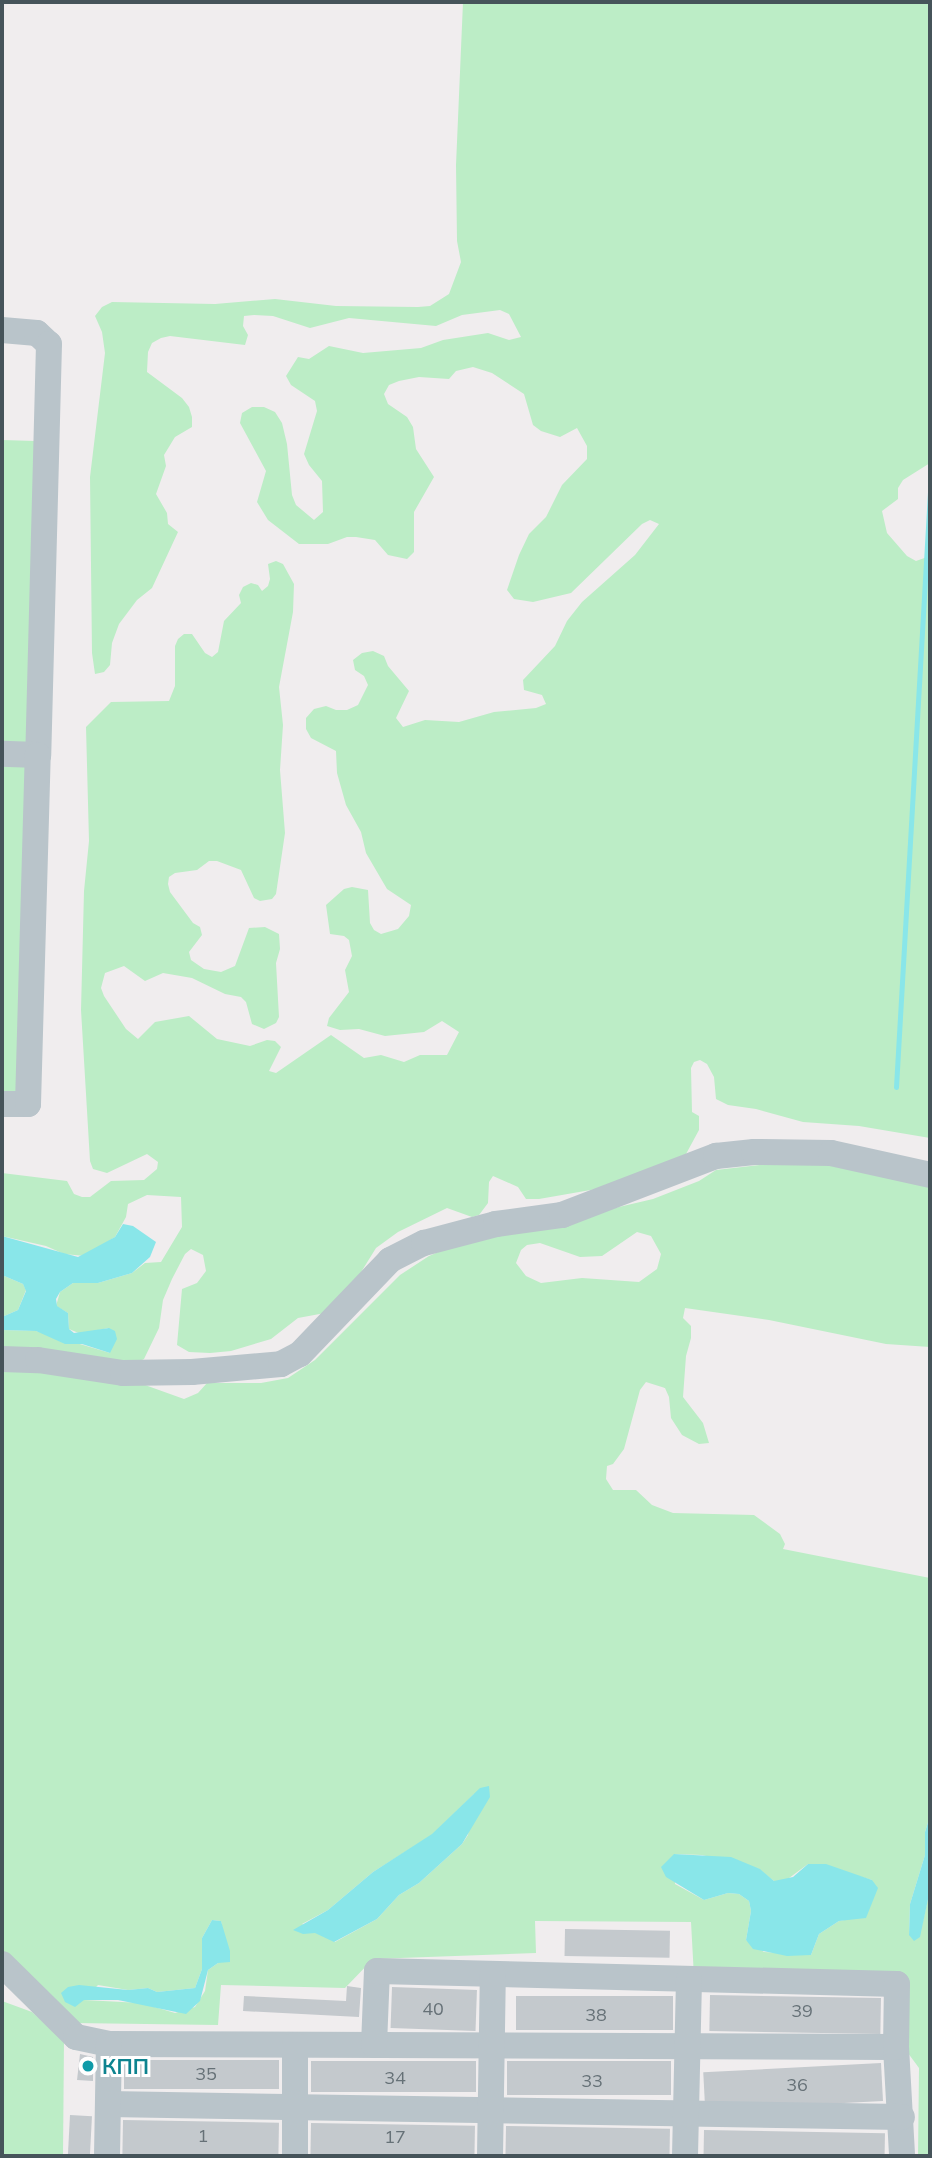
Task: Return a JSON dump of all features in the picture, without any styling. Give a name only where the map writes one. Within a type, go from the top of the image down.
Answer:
[{"type":"lane","points":[[2,330],[37,333],[49,344],[28,1104],[2,1104]]},
{"type":"lane","points":[[2,754],[38,755]]},
{"type":"lane","points":[[2,1359],[38,1360],[123,1373],[192,1372],[281,1364],[300,1354],[390,1260],[424,1243],[496,1224],[562,1215],[716,1156],[754,1152],[831,1153],[930,1175]]},
{"type":"lane","points":[[2,1964],[76,2037],[109,2044],[896,2048]]},
{"type":"lane","points":[[374,2045],[377,1971],[897,1984],[896,2048],[902,2117],[902,2156]]},
{"type":"lane","points":[[490,2156],[493,1974]]},
{"type":"lane","points":[[685,2156],[689,1979]]},
{"type":"lane","points":[[107,2156],[109,2044]]},
{"type":"lane","points":[[295,2045],[295,2156]]},
{"type":"lane","points":[[108,2104],[902,2117]]},
{"type":"green space","points":[[463,2],[930,2],[930,463],[903,480],[898,488],[898,499],[882,511],[887,533],[907,556],[916,561],[930,556],[930,1138],[859,1126],[803,1122],[756,1109],[728,1105],[716,1099],[714,1077],[707,1064],[700,1060],[694,1062],[691,1068],[692,1112],[699,1116],[699,1130],[686,1154],[602,1188],[539,1199],[526,1199],[518,1187],[493,1176],[489,1182],[488,1203],[479,1215],[472,1217],[447,1208],[398,1232],[376,1248],[358,1277],[325,1313],[298,1318],[271,1339],[231,1351],[210,1353],[189,1352],[177,1345],[182,1289],[197,1283],[206,1271],[203,1255],[191,1249],[185,1254],[163,1300],[159,1328],[144,1359],[138,1362],[2,1351],[2,1330],[36,1331],[110,1353],[108,1328],[81,1334],[69,1329],[68,1313],[56,1306],[60,1292],[73,1283],[98,1283],[132,1273],[145,1263],[161,1262],[182,1227],[181,1197],[147,1195],[128,1204],[126,1217],[115,1237],[85,1256],[64,1254],[46,1246],[2,1236],[2,1173],[67,1181],[74,1194],[90,1197],[111,1181],[144,1180],[157,1169],[158,1162],[147,1154],[107,1173],[93,1169],[90,1161],[81,1010],[84,891],[89,841],[86,727],[111,702],[169,701],[175,686],[175,646],[178,639],[184,634],[192,634],[205,653],[212,657],[218,652],[224,621],[241,603],[239,595],[243,587],[251,583],[258,585],[262,591],[268,586],[270,579],[268,564],[276,561],[283,564],[294,584],[293,612],[279,687],[283,725],[280,770],[285,833],[276,894],[272,899],[260,901],[254,898],[241,870],[217,861],[209,861],[197,870],[175,873],[169,877],[168,884],[170,892],[193,923],[200,927],[202,935],[189,952],[191,960],[204,969],[221,972],[235,966],[249,928],[265,927],[279,934],[280,949],[276,963],[279,1017],[276,1023],[264,1029],[252,1024],[246,1002],[241,997],[225,994],[192,978],[163,973],[145,981],[124,966],[105,973],[101,988],[126,1029],[138,1039],[155,1022],[189,1016],[217,1039],[250,1046],[267,1040],[275,1041],[281,1047],[269,1071],[276,1073],[331,1035],[364,1058],[381,1055],[404,1062],[420,1055],[447,1055],[459,1032],[442,1021],[424,1032],[385,1036],[359,1029],[340,1030],[327,1026],[329,1018],[349,992],[345,970],[352,956],[349,940],[344,936],[330,934],[326,905],[344,889],[352,887],[368,890],[370,923],[374,930],[381,934],[398,929],[409,916],[411,905],[387,889],[366,853],[361,832],[346,805],[337,773],[336,751],[311,738],[306,729],[306,718],[314,709],[326,706],[347,710],[358,705],[368,685],[364,676],[355,670],[353,660],[362,653],[373,651],[384,656],[388,666],[409,691],[396,718],[403,727],[425,720],[459,722],[494,712],[536,708],[546,704],[542,695],[524,690],[523,680],[555,646],[567,621],[582,602],[635,555],[659,524],[650,520],[642,524],[571,593],[533,602],[514,599],[507,590],[529,534],[546,517],[562,485],[587,459],[587,446],[577,428],[560,437],[541,431],[533,425],[524,394],[492,373],[473,367],[456,371],[449,379],[419,377],[399,381],[389,385],[384,394],[388,404],[407,417],[413,427],[416,449],[434,477],[414,512],[414,552],[407,559],[388,555],[375,540],[356,537],[347,537],[328,544],[299,544],[268,520],[257,502],[266,471],[240,423],[242,413],[252,407],[264,407],[275,412],[282,423],[292,495],[296,505],[314,520],[323,512],[322,481],[304,454],[317,411],[315,401],[291,385],[286,376],[298,357],[309,359],[329,346],[363,353],[421,348],[443,340],[488,333],[509,340],[521,337],[509,314],[500,310],[462,315],[436,326],[349,318],[310,328],[273,316],[254,315],[244,316],[243,326],[248,335],[245,345],[170,336],[161,338],[152,343],[148,352],[147,372],[182,398],[192,417],[192,427],[175,437],[164,455],[166,466],[156,494],[167,513],[168,524],[178,532],[152,588],[137,600],[119,624],[112,643],[110,665],[104,672],[95,674],[92,653],[90,477],[105,353],[102,332],[95,316],[102,307],[112,302],[215,304],[275,299],[336,306],[418,307],[430,306],[449,294],[461,262],[457,241],[456,165]]},
{"type":"green space","points":[[2,440],[35,441],[28,745],[2,745]]},
{"type":"green space","points":[[2,760],[29,760],[22,1098],[2,1098]]},
{"type":"green space","points":[[769,1164],[828,1165],[930,1187],[930,1347],[886,1344],[769,1320],[685,1308],[683,1318],[691,1326],[691,1338],[686,1356],[683,1397],[703,1423],[709,1443],[699,1444],[682,1435],[671,1418],[669,1397],[665,1388],[646,1382],[640,1390],[624,1449],[613,1464],[607,1466],[606,1479],[613,1490],[636,1490],[652,1505],[673,1513],[754,1515],[780,1534],[785,1544],[783,1549],[930,1578],[930,1816],[925,1832],[925,1855],[910,1904],[909,1934],[914,1940],[922,1925],[930,1890],[930,2156],[918,2156],[919,2068],[905,2049],[908,1977],[694,1977],[691,1922],[535,1921],[536,1953],[373,1959],[345,1988],[221,1985],[218,2025],[73,2023],[2,1951],[2,1367],[145,1385],[184,1399],[198,1393],[207,1383],[261,1383],[288,1378],[315,1360],[400,1275],[429,1256],[452,1246],[653,1199],[699,1181],[716,1170]],"holes":[[[637,1232],[651,1236],[661,1254],[657,1269],[639,1282],[582,1278],[541,1283],[526,1276],[516,1263],[521,1250],[527,1245],[540,1243],[580,1257],[602,1256]],[[474,1794],[468,1835],[462,1844],[419,1883],[399,1895],[377,1919],[335,1942],[302,1924],[328,1910],[373,1872],[432,1835]],[[674,1854],[702,1855],[759,1869],[774,1881],[785,1881],[808,1864],[817,1864],[872,1880],[855,1918],[839,1921],[819,1934],[811,1955],[764,1952],[746,1940],[751,1911],[749,1901],[739,1894],[728,1893],[704,1900],[675,1884]],[[212,1920],[221,1921],[223,1931],[218,1963],[208,1970],[205,1991],[195,2007],[175,2013],[141,2003],[84,2000],[98,1985],[128,1990],[148,1988],[157,1992],[195,1988],[202,1969],[202,1938]]]},
{"type":"green space","points":[[2,1275],[23,1284],[26,1290],[18,1310],[2,1317]]},
{"type":"green space","points":[[2,2001],[32,2012],[64,2041],[63,2156],[2,2156]]},
{"type":"water","points":[[123,1224],[133,1226],[156,1242],[150,1257],[132,1273],[98,1283],[73,1283],[60,1292],[56,1299],[57,1306],[68,1313],[69,1329],[74,1333],[109,1328],[115,1331],[117,1339],[110,1353],[82,1344],[65,1344],[36,1331],[2,1330],[2,1317],[18,1310],[26,1291],[23,1284],[2,1275],[2,1236],[78,1257],[115,1237]]},
{"type":"water","points":[[489,1786],[490,1797],[462,1844],[419,1883],[399,1895],[377,1919],[334,1942],[315,1933],[303,1934],[293,1930],[328,1910],[373,1872],[432,1834],[480,1788]]},
{"type":"water","points":[[930,1816],[930,1890],[920,1937],[914,1941],[909,1935],[910,1904],[925,1855],[925,1832]]},
{"type":"water","points":[[674,1854],[731,1857],[760,1869],[774,1881],[793,1877],[808,1864],[826,1864],[872,1880],[878,1888],[866,1918],[839,1921],[819,1934],[811,1955],[787,1956],[753,1949],[746,1940],[751,1911],[749,1901],[739,1894],[728,1893],[704,1900],[666,1877],[661,1867]]},
{"type":"water","points":[[212,1920],[221,1921],[230,1951],[230,1962],[218,1963],[208,1970],[200,2001],[186,2014],[118,2000],[84,2000],[75,2007],[65,2002],[61,1993],[68,1987],[79,1985],[128,1990],[148,1988],[157,1992],[195,1988],[202,1969],[202,1938]]},
{"type":"building","points":[[565,1929],[670,1931],[670,1958],[565,1956]]},
{"type":"building","points":[[347,1986],[361,1988],[359,2017],[243,2011],[244,1996],[346,2001]]},
{"type":"building","points":[[392,1987],[477,1990],[476,2031],[391,2028]]},
{"type":"building","points":[[710,1995],[881,1998],[880,2034],[709,2031]]},
{"type":"building","points":[[516,1996],[673,1996],[673,2030],[516,2030]]},
{"type":"building","name":"КПП","points":[[80,2054],[93,2057],[93,2081],[77,2080]]},
{"type":"building","points":[[124,2060],[279,2060],[279,2089],[124,2089]]},
{"type":"building","points":[[311,2061],[476,2061],[476,2092],[311,2092]]},
{"type":"building","points":[[507,2061],[671,2061],[671,2095],[507,2095]]},
{"type":"building","points":[[881,2063],[883,2101],[705,2110],[703,2072]]},
{"type":"building","points":[[70,2115],[92,2116],[90,2156],[68,2156]]},
{"type":"building","points":[[123,2120],[279,2123],[278,2156],[122,2156]]},
{"type":"building","points":[[311,2123],[475,2126],[474,2156],[310,2156]]},
{"type":"building","points":[[506,2126],[670,2129],[670,2156],[505,2156]]},
{"type":"building","points":[[704,2130],[885,2133],[885,2156],[704,2156]]},
{"type":"waterway","points":[[896,1087],[930,491]]},
{"type":"place","name":"КПП","points":[[88,2066]]}]
